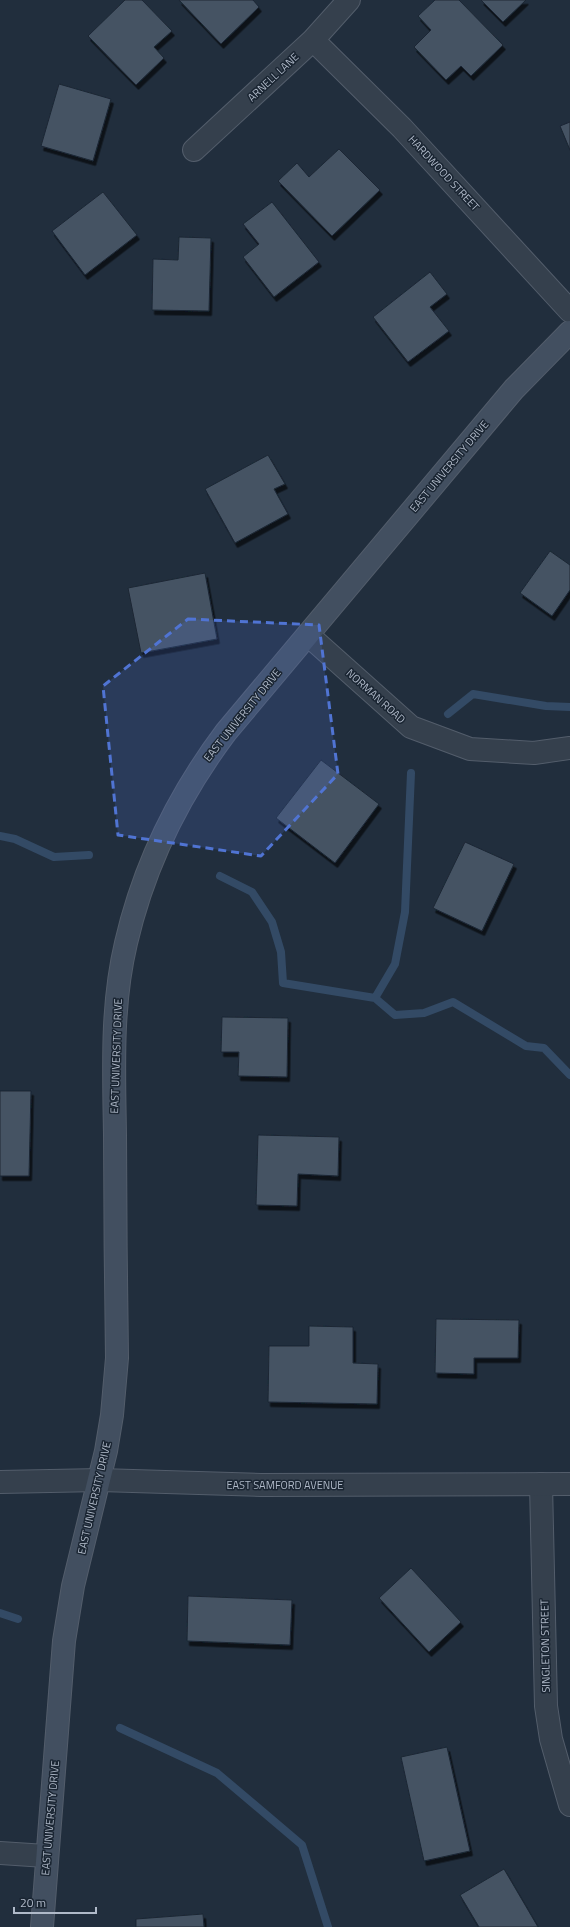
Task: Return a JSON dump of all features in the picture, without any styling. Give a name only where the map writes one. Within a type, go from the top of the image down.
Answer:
[{"type":"main road","name":"EAST UNIVERSITY DRIVE","points":[[42,1927],[46,1856],[64,1641],[73,1586],[85,1533],[100,1480],[112,1415],[117,1358],[114,1024],[126,944],[136,905],[148,868],[182,797],[203,763],[226,732],[514,389],[570,332]]},
{"type":"street","name":"ARNELL LANE","points":[[194,150],[313,40],[349,0]]},
{"type":"street","name":"HARDWOOD STREET","points":[[313,40],[402,128],[570,311]]},
{"type":"street","name":"NORMAN ROAD","points":[[308,635],[411,727],[470,749],[534,753],[570,748]]},
{"type":"street","name":"EAST SAMFORD AVENUE","points":[[0,1482],[100,1480],[261,1485],[570,1484]]},
{"type":"street","name":"SINGLETON STREET","points":[[541,1484],[546,1706],[551,1739],[570,1806]]},
{"type":"street","points":[[0,1853],[46,1856]]},
{"type":"highlighted area","points":[[188,619],[319,625],[338,774],[261,856],[118,835],[103,686]]},
{"type":"building","points":[[125,0],[142,0],[172,31],[154,47],[164,58],[136,85],[88,36]]},
{"type":"building","points":[[179,0],[253,0],[259,7],[221,44]]},
{"type":"building","points":[[435,0],[459,0],[503,45],[471,76],[461,66],[446,80],[414,47],[431,30],[418,16]]},
{"type":"building","points":[[481,0],[526,0],[503,22]]},
{"type":"building","points":[[59,84],[111,99],[93,161],[41,146]]},
{"type":"building","points":[[570,122],[570,150],[560,126]]},
{"type":"building","points":[[339,149],[380,190],[332,236],[278,181],[297,163],[309,177]]},
{"type":"building","points":[[103,192],[137,235],[85,275],[52,231]]},
{"type":"building","points":[[272,202],[319,262],[274,297],[243,257],[259,244],[243,224]]},
{"type":"building","points":[[179,237],[211,238],[209,311],[152,310],[153,259],[178,260]]},
{"type":"building","points":[[430,272],[447,294],[430,307],[449,331],[408,362],[373,317]]},
{"type":"building","points":[[268,455],[285,484],[274,489],[288,514],[235,543],[205,489]]},
{"type":"building","points":[[550,551],[570,565],[570,590],[552,616],[520,593]]},
{"type":"building","points":[[205,573],[217,639],[141,653],[128,588]]},
{"type":"building","points":[[321,760],[379,804],[335,863],[276,818]]},
{"type":"building","points":[[465,842],[514,864],[482,931],[433,908]]},
{"type":"building","points":[[222,1017],[288,1018],[287,1077],[238,1076],[239,1052],[221,1052]]},
{"type":"building","points":[[0,1091],[31,1091],[29,1176],[0,1176]]},
{"type":"building","points":[[258,1135],[339,1137],[338,1176],[298,1174],[297,1206],[256,1205]]},
{"type":"building","points":[[436,1319],[519,1320],[518,1358],[474,1358],[474,1374],[435,1373]]},
{"type":"building","points":[[309,1326],[353,1327],[353,1363],[378,1364],[377,1404],[268,1402],[269,1346],[309,1346]]},
{"type":"building","points":[[411,1568],[461,1622],[429,1652],[379,1598]]},
{"type":"building","points":[[188,1596],[292,1600],[290,1645],[187,1641]]},
{"type":"building","points":[[447,1747],[470,1851],[424,1861],[401,1757]]},
{"type":"building","points":[[504,1869],[538,1927],[479,1927],[460,1895]]},
{"type":"building","points":[[203,1914],[204,1927],[136,1927],[136,1919]]},
{"type":"waterway","points":[[448,714],[473,694],[546,706],[570,707]]},
{"type":"waterway","points":[[375,998],[395,964],[405,912],[411,773]]},
{"type":"waterway","points":[[0,836],[15,839],[54,857],[89,855]]},
{"type":"waterway","points":[[220,876],[252,892],[272,922],[281,952],[283,983],[375,998],[395,1015],[424,1013],[453,1002],[526,1046],[544,1048],[570,1075]]},
{"type":"waterway","points":[[0,1613],[18,1619]]},
{"type":"waterway","points":[[120,1728],[217,1773],[302,1845],[328,1927]]}]
